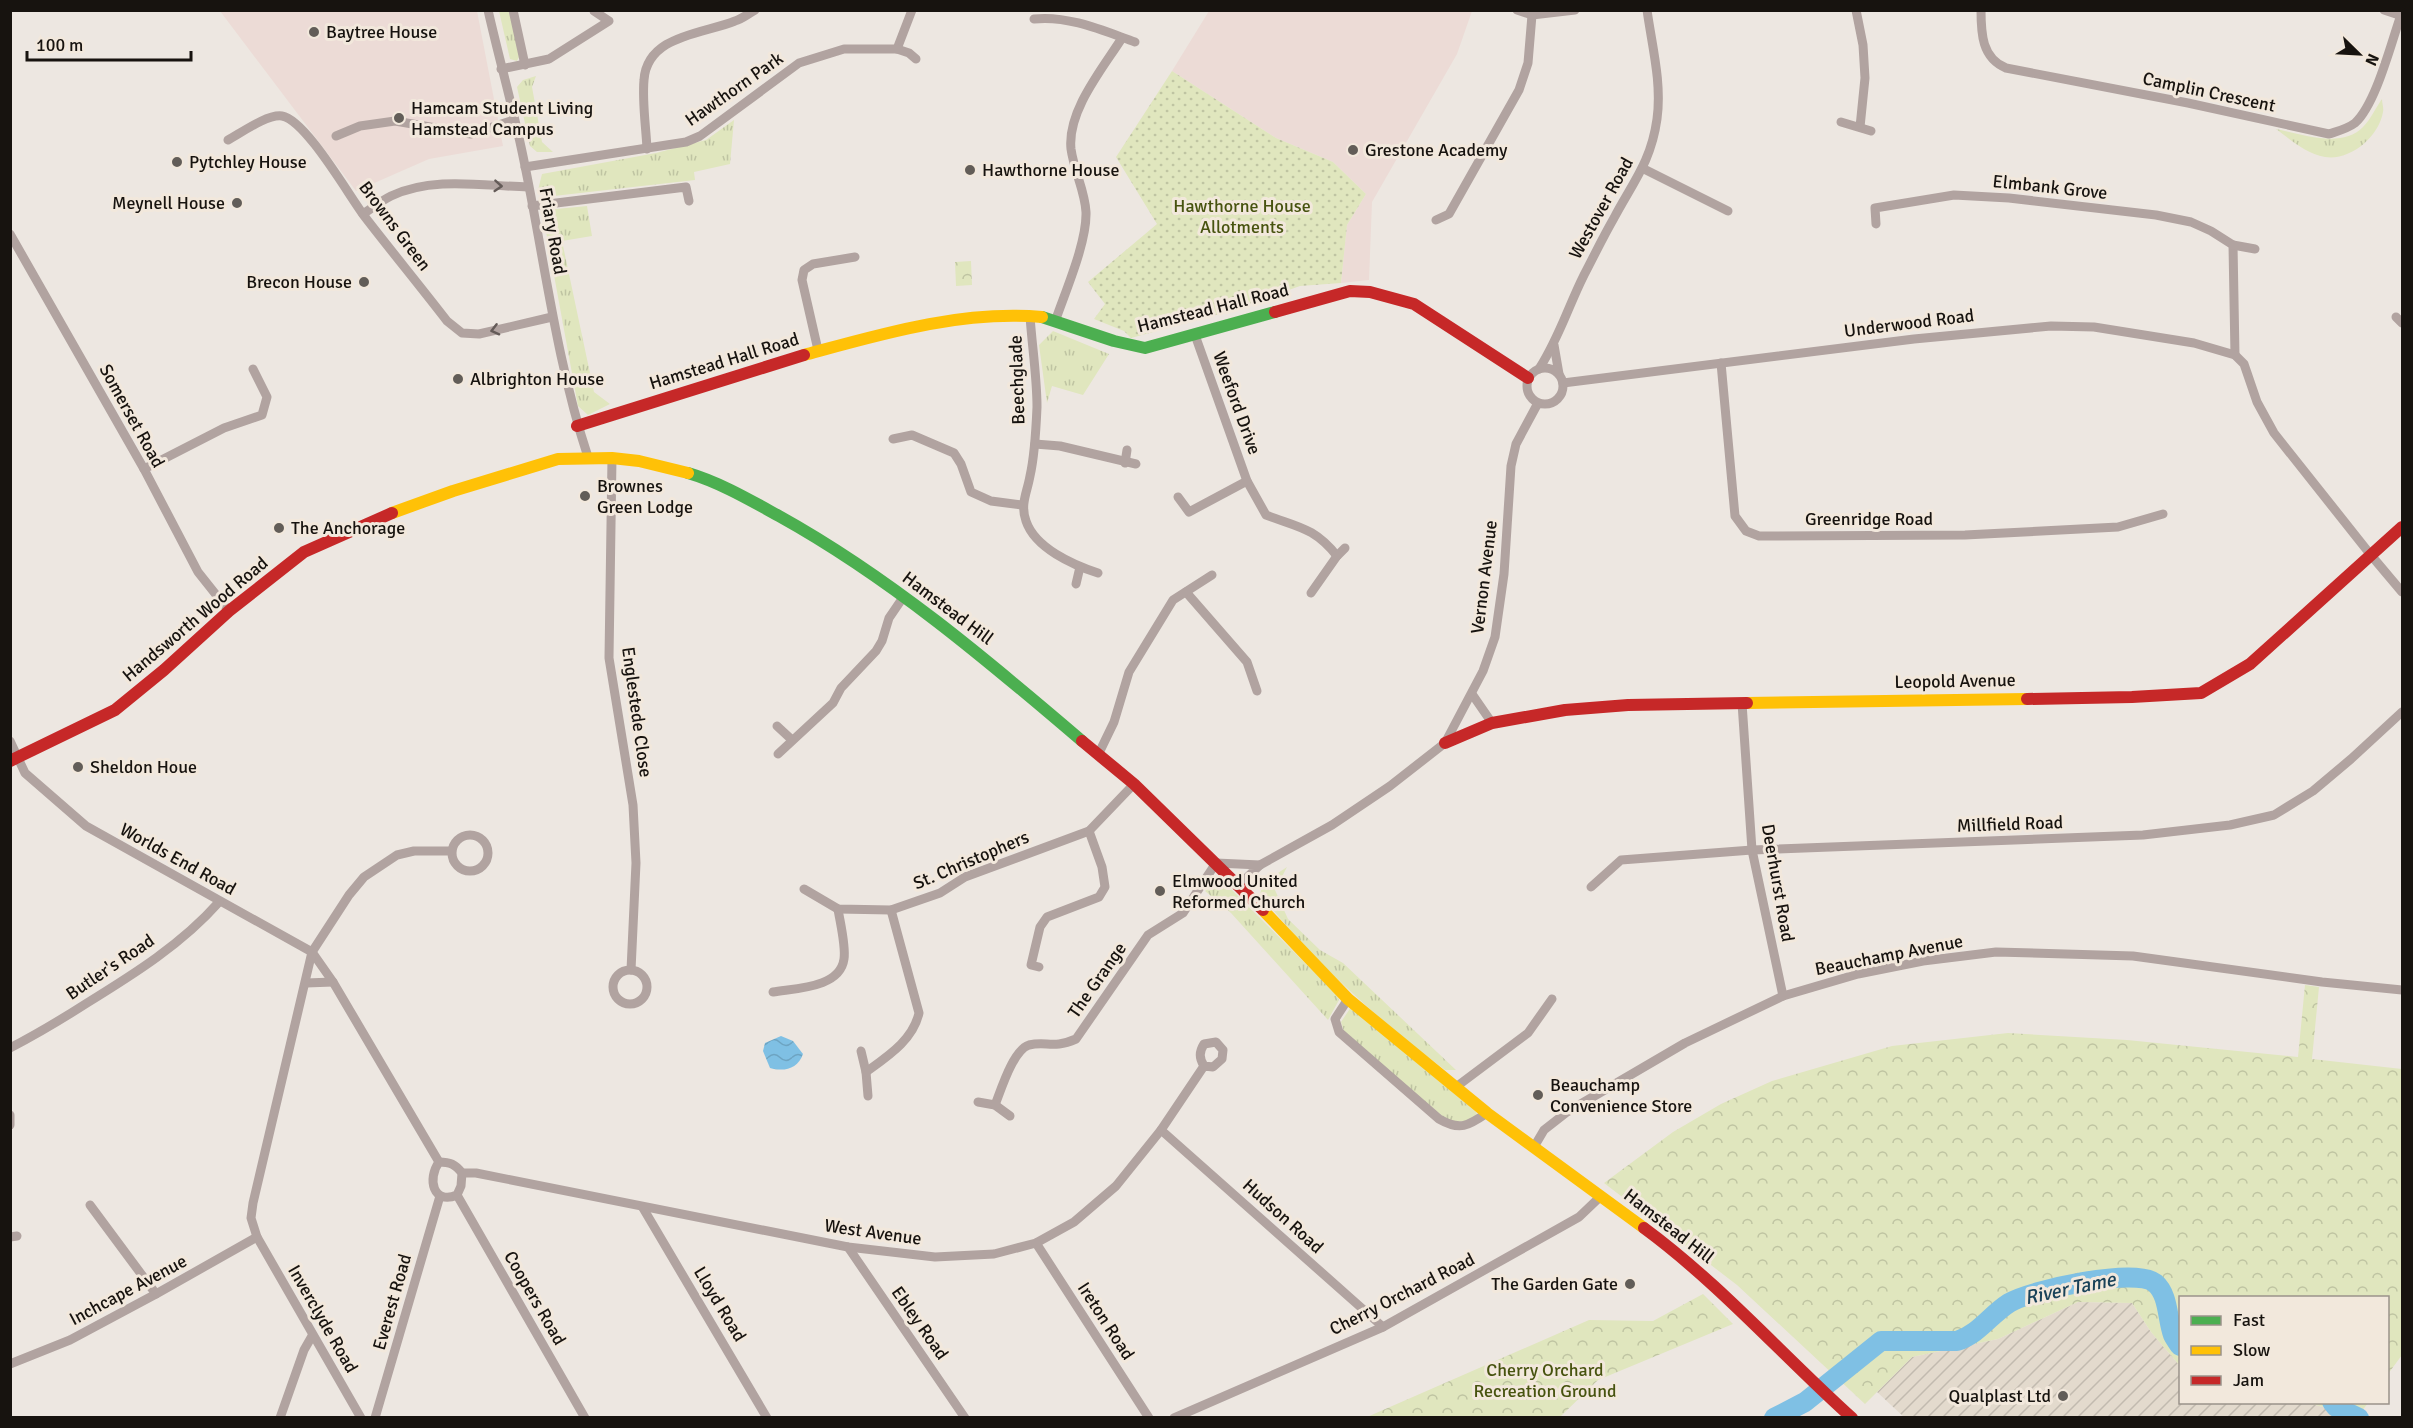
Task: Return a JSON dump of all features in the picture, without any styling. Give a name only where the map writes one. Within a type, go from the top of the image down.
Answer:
[{"type":"main road","name":"Hamstead Hall Road","points":[[578,426],[818,350],[937,321],[993,315],[1056,319],[1110,342],[1145,348],[1350,291],[1370,292],[1414,304],[1528,378]]},
{"type":"main road","name":"Handsworth Wood Road","points":[[14,760],[115,710],[164,670],[229,611],[304,552],[376,518],[469,486],[558,459],[612,458]]},
{"type":"main road","name":"Hamstead Hill","points":[[612,458],[639,461],[691,474],[752,501],[821,540],[904,596],[996,668],[1134,784],[1239,885],[1348,999],[1487,1113],[1667,1245],[1725,1295],[1793,1360],[1814,1384],[1852,1418]]},
{"type":"main road","name":"Leopold Avenue","points":[[1444,743],[1492,723],[1565,710],[1628,705],[2132,697],[2201,693],[2250,664],[2370,554],[2403,527]]},
{"type":"street","name":"Friary Road","points":[[488,10],[525,167],[552,317],[578,426],[588,457]]},
{"type":"street","points":[[513,10],[525,65]]},
{"type":"street","points":[[647,149],[644,79],[648,65],[663,46],[681,37],[735,21],[755,10]]},
{"type":"street","points":[[897,49],[912,10]]},
{"type":"street","points":[[1517,10],[1532,15],[1575,10]]},
{"type":"street","name":"Westover Road","points":[[1539,369],[1554,345],[1583,277],[1614,216],[1644,169],[1657,120],[1659,90],[1647,10]]},
{"type":"street","points":[[1856,10],[1863,45],[1865,78],[1860,128]]},
{"type":"street","name":"Camplin Crescent","points":[[1981,10],[1981,34],[1987,52],[1995,64],[2006,68],[2188,103],[2329,134],[2344,130],[2364,112],[2377,84],[2402,15]]},
{"type":"street","points":[[2384,10],[2402,15]]},
{"type":"street","points":[[501,69],[549,60],[609,21],[594,11]]},
{"type":"street","points":[[1436,220],[1449,214],[1519,90],[1528,63],[1532,15]]},
{"type":"street","points":[[1034,20],[1047,18],[1066,20],[1135,42]]},
{"type":"street","points":[[1056,319],[1076,260],[1086,212],[1072,157],[1073,127],[1092,83],[1122,38]]},
{"type":"street","name":"Hawthorn Park","points":[[525,167],[647,149],[700,136],[800,63],[844,49],[897,49],[916,58]]},
{"type":"street","name":"Browns Green","points":[[228,140],[271,116],[282,116],[292,120],[322,154],[363,214],[447,321],[462,333],[478,334],[552,317]]},
{"type":"street","points":[[336,136],[360,126],[395,121],[471,134],[514,120]]},
{"type":"street","points":[[1841,122],[1871,131]]},
{"type":"street","points":[[1644,169],[1728,211]]},
{"type":"street","points":[[363,214],[391,196],[424,186],[468,183],[528,187]]},
{"type":"street","points":[[532,206],[686,187],[689,201]]},
{"type":"street","name":"Elmbank Grove","points":[[1876,224],[1875,208],[1954,195],[2009,198],[2156,215],[2191,222],[2233,245],[2255,249]]},
{"type":"street","name":"Somerset Road","points":[[10,234],[144,469],[198,572],[229,611]]},
{"type":"street","points":[[2233,245],[2235,356],[2244,364],[2258,402],[2274,433],[2403,592]]},
{"type":"street","points":[[818,350],[802,280],[804,270],[813,264],[855,257]]},
{"type":"street","name":"Beechglade","points":[[1022,505],[1030,477],[1035,444],[1037,406],[1030,316]]},
{"type":"street","name":"Underwood Road","points":[[1561,379],[1584,379],[1914,339],[2051,326],[2094,327],[2194,343],[2235,356]]},
{"type":"street","name":"Weeford Drive","points":[[1195,335],[1247,481],[1266,515],[1301,525],[1327,543],[1337,556]]},
{"type":"street","points":[[1554,345],[1561,379],[1561,395],[1553,403],[1538,403],[1532,400],[1527,392],[1528,378],[1539,369],[1549,368],[1561,379]]},
{"type":"street","name":"Greenridge Road","points":[[1721,363],[1735,516],[1746,531],[1759,536],[1988,534],[2118,527],[2163,514]]},
{"type":"street","points":[[144,469],[224,428],[262,415],[267,397],[253,369]]},
{"type":"street","name":"Underwood Road","points":[[1561,395],[1584,379]]},
{"type":"street","name":"Vernon Avenue","points":[[1239,885],[1260,865],[1332,825],[1390,786],[1444,743],[1472,694],[1495,637],[1504,574],[1511,466],[1516,444],[1538,403]]},
{"type":"street","points":[[893,439],[912,435],[954,453],[961,464],[971,492],[991,501],[1022,505],[1026,523],[1037,539],[1080,567],[1098,573]]},
{"type":"street","name":"Beechglade","points":[[1035,444],[1060,446],[1136,464]]},
{"type":"street","points":[[1125,463],[1127,450]]},
{"type":"street","name":"Englestede Close","points":[[612,458],[609,658],[633,805],[636,863],[631,970]]},
{"type":"street","name":"Weeford Drive","points":[[1178,497],[1189,512],[1247,481]]},
{"type":"street","points":[[1311,593],[1345,548]]},
{"type":"street","points":[[1076,584],[1080,567]]},
{"type":"street","points":[[1099,753],[1114,722],[1128,672],[1173,600],[1212,575]]},
{"type":"street","points":[[1185,592],[1247,662],[1257,691]]},
{"type":"street","points":[[778,754],[791,739],[833,703],[841,688],[876,651],[890,618],[904,596]]},
{"type":"street","points":[[1472,694],[1492,723]]},
{"type":"street","name":"Deerhurst Road","points":[[1742,703],[1752,850],[1783,996]]},
{"type":"street","name":"Millfield Road","points":[[1591,887],[1621,860],[1752,850],[2143,835],[2230,825],[2274,815],[2313,791],[2403,712]]},
{"type":"street","points":[[777,726],[791,739]]},
{"type":"street","name":"Worlds End Road","points":[[10,741],[14,760],[25,773],[86,826],[312,952]]},
{"type":"street","name":"St. Christophers","points":[[804,889],[838,909],[891,910],[940,892],[965,877],[1089,831],[1134,784]]},
{"type":"street","points":[[1039,967],[1031,965],[1040,927],[1047,917],[1099,897],[1105,887],[1102,867],[1089,831]]},
{"type":"street","points":[[469,834],[478,835],[485,841],[489,852],[488,859],[482,867],[473,871],[463,870],[455,863],[451,851],[460,837],[469,834]]},
{"type":"street","points":[[257,1237],[251,1218],[253,1203],[312,952],[349,895],[364,877],[397,855],[414,851],[451,851]]},
{"type":"street","points":[[1216,863],[1260,865]]},
{"type":"street","name":"The Grange","points":[[995,1105],[1017,1054],[1029,1045],[1061,1046],[1076,1039],[1148,935],[1183,913],[1216,863]]},
{"type":"street","name":"Butler's Road","points":[[10,1048],[131,975],[199,924],[219,902]]},
{"type":"street","points":[[773,992],[826,982],[838,975],[844,959],[838,909]]},
{"type":"street","points":[[866,1072],[895,1050],[908,1036],[917,1022],[919,1013],[891,910]]},
{"type":"street","points":[[312,952],[333,982],[439,1162]]},
{"type":"street","name":"Beauchamp Avenue","points":[[1534,1147],[1544,1130],[1567,1112],[1685,1043],[1783,996],[1869,971],[1923,961],[1996,952],[2133,956],[2322,982],[2403,990]]},
{"type":"street","points":[[306,983],[333,982]]},
{"type":"street","points":[[1348,999],[1335,1019],[1339,1032],[1439,1119],[1451,1126],[1463,1126],[1487,1113]]},
{"type":"street","points":[[1456,1087],[1528,1033],[1552,999]]},
{"type":"street","points":[[861,1051],[868,1096]]},
{"type":"street","name":"West Avenue","points":[[462,1173],[476,1173],[848,1247],[935,1257],[994,1254],[1036,1243],[1074,1222],[1116,1186],[1161,1130],[1204,1066]]},
{"type":"street","points":[[978,1102],[995,1105],[1010,1116]]},
{"type":"street","points":[[10,1115],[10,1125]]},
{"type":"street","name":"Hudson Road","points":[[1161,1130],[1383,1327]]},
{"type":"street","points":[[439,1162],[448,1162],[462,1173],[462,1186],[457,1195],[448,1198],[440,1196],[434,1187],[432,1178],[434,1168],[439,1162]]},
{"type":"street","name":"Coopers Road","points":[[457,1195],[585,1418]]},
{"type":"street","name":"Everest Road","points":[[375,1418],[440,1196]]},
{"type":"street","name":"Cherry Orchard Road","points":[[1174,1418],[1383,1327],[1579,1217],[1601,1196]]},
{"type":"street","points":[[90,1205],[156,1294]]},
{"type":"street","name":"Lloyd Road","points":[[643,1208],[767,1418]]},
{"type":"street","name":"Inchcape Avenue","points":[[10,1364],[70,1340],[257,1237]]},
{"type":"street","name":"Inverclyde Road","points":[[257,1237],[361,1418]]},
{"type":"street","name":"Ireton Road","points":[[1036,1243],[1149,1418]]},
{"type":"street","name":"Ebley Road","points":[[848,1247],[965,1418]]},
{"type":"street","points":[[280,1418],[304,1350],[312,1336]]},
{"type":"shaded area","name":"Hamcam Student Living Hamstead Campus","points":[[220,11],[477,11],[503,146],[429,159],[356,191]]},
{"type":"shaded area","name":"Grestone Academy","points":[[1209,11],[1472,11],[1457,54],[1372,202],[1369,280],[1341,283],[1347,225],[1366,194],[1333,162],[1276,138],[1172,71]]},
{"type":"shaded area","points":[[2078,1302],[2132,1303],[2151,1332],[2179,1365],[2179,1404],[2312,1404],[2334,1410],[2333,1418],[1905,1418],[1877,1392],[1912,1357],[1998,1339]]},
{"type":"green space","points":[[499,11],[511,11],[519,57],[517,61],[510,59]]},
{"type":"green space","name":"Hawthorne House Allotments","points":[[1172,71],[1276,138],[1333,162],[1366,194],[1347,225],[1341,283],[1300,286],[1227,312],[1131,338],[1124,331],[1094,319],[1105,304],[1088,282],[1157,224],[1116,157]]},
{"type":"green space","points":[[536,76],[532,87],[542,142],[553,152],[537,152],[530,146],[517,87],[523,80]]},
{"type":"green space","points":[[2382,99],[2383,112],[2376,130],[2362,145],[2344,155],[2325,157],[2311,153],[2276,129],[2321,138],[2344,137],[2354,134],[2363,127]]},
{"type":"green space","points":[[734,120],[730,164],[694,172],[695,180],[545,197],[538,190],[542,174],[656,153],[706,140]]},
{"type":"green space","points":[[587,206],[592,236],[562,241],[594,392],[610,404],[588,415],[578,406],[543,215],[546,210]]},
{"type":"green space","points":[[971,261],[972,285],[956,286],[955,262]]},
{"type":"green space","points":[[1053,331],[1109,354],[1083,395],[1052,386],[1047,403],[1039,345]]},
{"type":"green space","points":[[1287,867],[1275,890],[1288,919],[1320,950],[1343,963],[1456,1070],[1445,1070],[1370,1009],[1302,943],[1260,894],[1263,883]]},
{"type":"green space","points":[[1216,881],[1224,882],[1337,995],[1339,1000],[1328,1020],[1231,913],[1205,891]]},
{"type":"green space","points":[[2305,985],[2319,987],[2312,1059],[2402,1069],[2402,1355],[2389,1373],[2389,1296],[2179,1296],[2179,1365],[2151,1332],[2132,1303],[2078,1302],[1998,1339],[1912,1357],[1865,1404],[1737,1285],[1604,1183],[1673,1132],[1721,1104],[1772,1081],[1892,1046],[2008,1033],[2127,1040],[2298,1057]]},
{"type":"green space","points":[[1351,1007],[1477,1115],[1470,1121],[1449,1122],[1344,1032],[1341,1022]]},
{"type":"green space","name":"Cherry Orchard Recreation Ground","points":[[1703,1294],[1733,1324],[1598,1380],[1560,1417],[1367,1417],[1589,1320],[1653,1321]]},
{"type":"green space","points":[[2312,1404],[2367,1404],[2358,1416]]},
{"type":"water","points":[[781,1036],[793,1041],[803,1054],[794,1066],[780,1070],[770,1068],[763,1051],[765,1043]]},
{"type":"waterway","name":"River Tame","points":[[1774,1418],[1805,1402],[1881,1341],[1957,1341],[1972,1334],[2009,1303],[2038,1292],[2083,1282],[2127,1278],[2144,1279],[2155,1283],[2163,1294],[2171,1329],[2179,1344]]},
{"type":"waterway","name":"River Tame","points":[[2334,1404],[2359,1418]]},
{"type":"traffic: fast","points":[[1042,317],[1114,341],[1145,348],[1275,312]]},
{"type":"traffic: fast","points":[[688,473],[723,486],[757,504],[859,565],[973,650],[1082,741]]},
{"type":"traffic: slow","points":[[804,355],[892,332],[951,320],[981,317],[1042,317]]},
{"type":"traffic: slow","points":[[392,513],[453,491],[558,459],[612,458],[639,461],[688,473]]},
{"type":"traffic: slow","points":[[1747,703],[2027,699]]},
{"type":"traffic: slow","points":[[1263,910],[1348,999],[1487,1113],[1644,1228]]},
{"type":"traffic: jam","points":[[1275,312],[1350,291],[1370,292],[1414,304],[1528,378]]},
{"type":"traffic: jam","points":[[577,426],[804,355]]},
{"type":"traffic: jam","points":[[10,761],[115,710],[164,670],[229,611],[304,552],[392,513]]},
{"type":"traffic: jam","points":[[2027,699],[2201,693],[2250,664],[2402,527]]},
{"type":"traffic: jam","points":[[1445,743],[1492,723],[1565,710],[1628,705],[1747,703]]},
{"type":"traffic: jam","points":[[1082,741],[1134,784],[1263,910]]},
{"type":"traffic: jam","points":[[1644,1228],[1699,1272],[1852,1418]]},
{"type":"place","name":"Baytree House","points":[[314,32]]},
{"type":"place","name":"Hamcam Student Living Hamstead Campus","points":[[399,118]]},
{"type":"place","name":"Grestone Academy","points":[[1353,150]]},
{"type":"place","name":"Pytchley House","points":[[177,162]]},
{"type":"place","name":"Hawthorne House","points":[[970,170]]},
{"type":"place","name":"Meynell House","points":[[237,203]]},
{"type":"place","name":"Brecon House","points":[[364,282]]},
{"type":"place","name":"Albrighton House","points":[[458,379]]},
{"type":"place","name":"Brownes Green Lodge","points":[[585,496]]},
{"type":"place","name":"The Anchorage","points":[[279,528]]},
{"type":"place","name":"Sheldon Houe","points":[[78,767]]},
{"type":"place","name":"Elmwood United Reformed Church","points":[[1160,891]]},
{"type":"place","name":"Beauchamp Convenience Store","points":[[1538,1095]]},
{"type":"place","name":"The Garden Gate","points":[[1630,1284]]},
{"type":"place","name":"Qualplast Ltd","points":[[2063,1396]]}]
